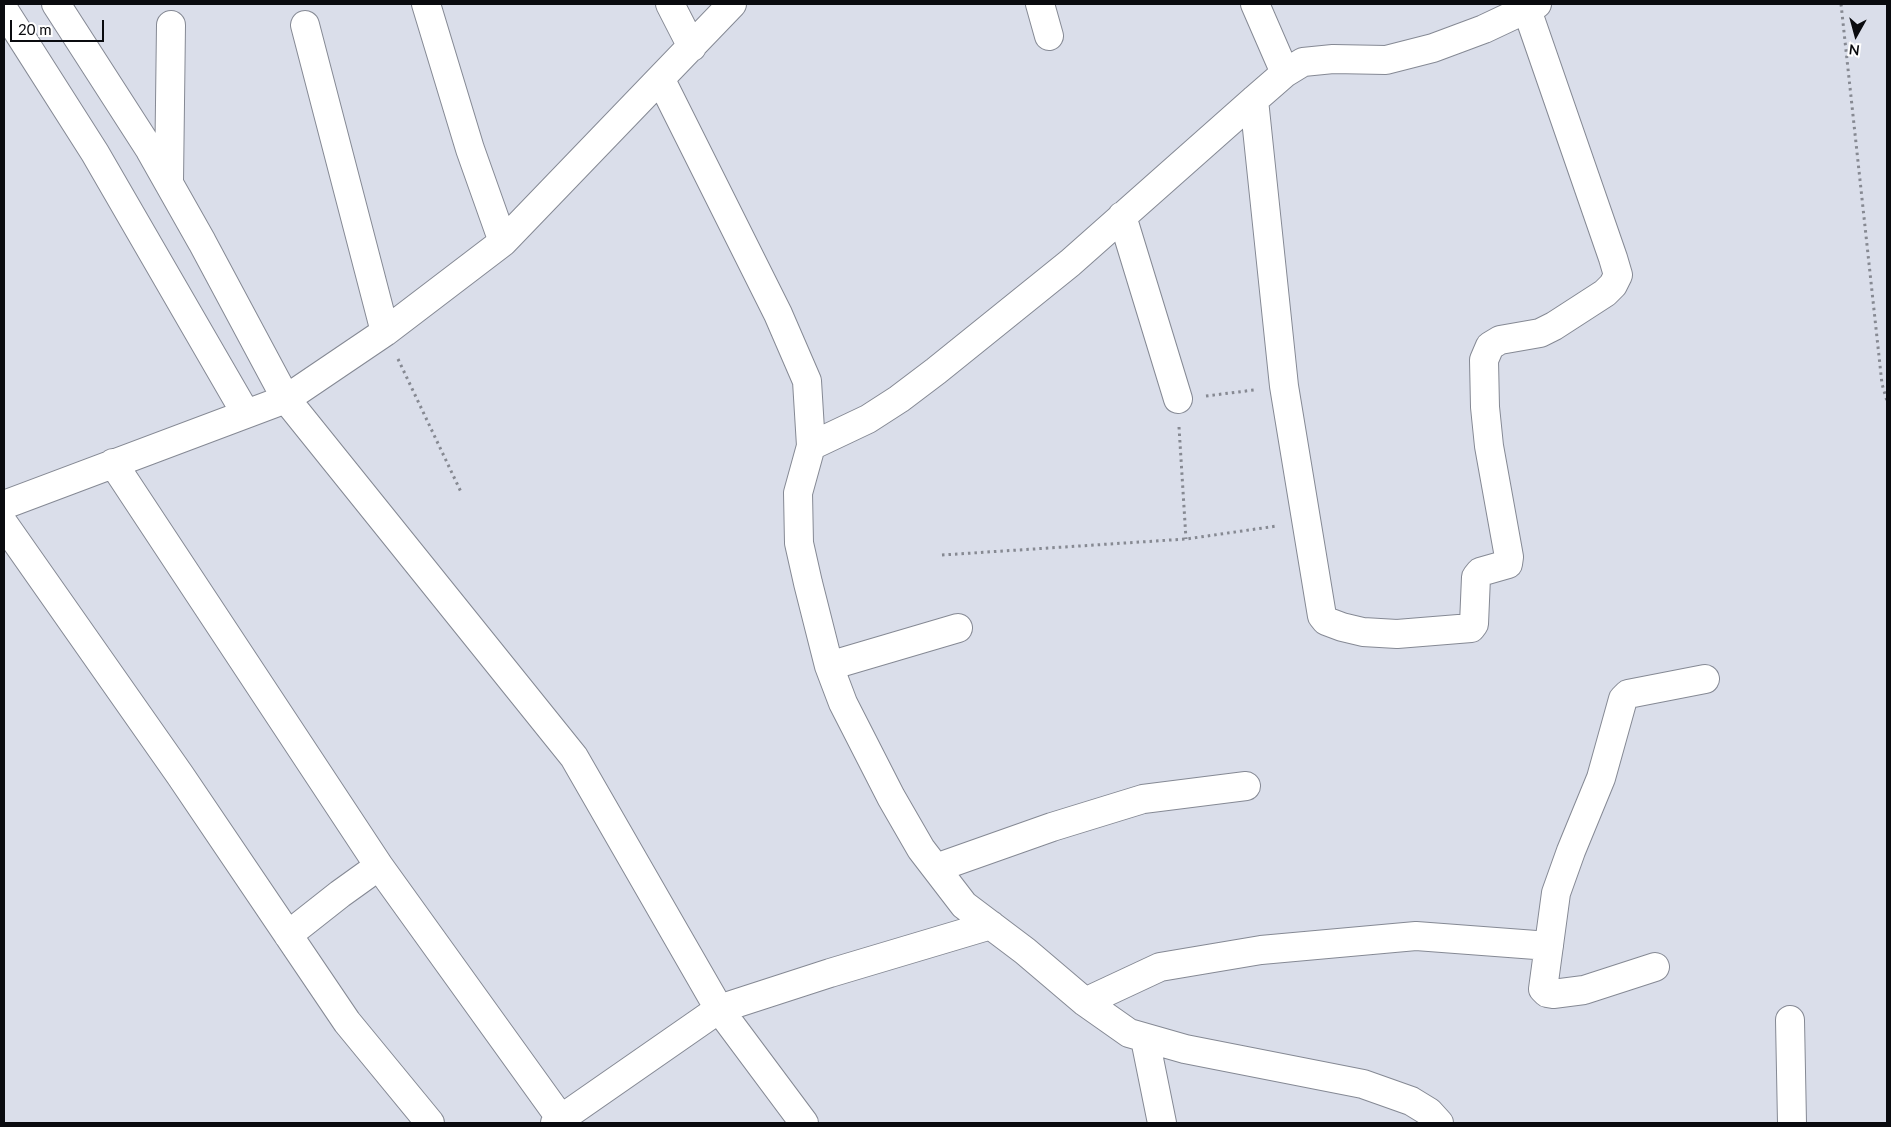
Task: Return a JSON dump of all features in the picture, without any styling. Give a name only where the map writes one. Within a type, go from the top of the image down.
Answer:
[{"type":"street","points":[[56,4],[150,150],[286,399],[574,757],[718,1009],[804,1123]]},
{"type":"street","points":[[426,4],[470,149],[503,242]]},
{"type":"street","points":[[670,4],[692,47]]},
{"type":"street","points":[[4,505],[286,399],[385,332],[503,242],[661,80],[732,4]]},
{"type":"street","points":[[1040,4],[1049,36]]},
{"type":"street","points":[[1255,4],[1285,74]]},
{"type":"street","points":[[811,446],[868,419],[899,399],[1070,262],[1254,100],[1285,74],[1303,62],[1334,58],[1386,60],[1433,48],[1484,29],[1529,5],[1618,275],[1613,285],[1605,293],[1554,326],[1540,333],[1500,340],[1490,346],[1484,360],[1485,407],[1489,446],[1509,557],[1508,564],[1480,572],[1476,577],[1474,624],[1471,628],[1397,634],[1349,629],[1326,621],[1322,616],[1284,386],[1254,100]]},
{"type":"street","points":[[4,10],[96,153],[246,414]]},
{"type":"street","points":[[169,183],[171,25]]},
{"type":"street","points":[[306,25],[385,332]]},
{"type":"street","points":[[661,80],[778,314],[807,381],[811,446],[798,493],[799,543],[829,666],[843,703],[891,797],[921,848],[964,905],[1086,1002],[1129,1033],[1185,1049],[1363,1084],[1411,1101],[1429,1112],[1439,1123]]},
{"type":"street","points":[[1122,216],[1178,399]]},
{"type":"street","points":[[113,463],[380,866],[558,1121],[718,1009],[990,925]]},
{"type":"street","points":[[4,524],[180,775],[347,1022],[430,1123]]},
{"type":"street","points":[[829,666],[958,628]]},
{"type":"street","points":[[1655,968],[1584,990],[1553,994],[1547,993],[1543,989],[1556,893],[1570,852],[1601,778],[1623,699],[1628,694],[1705,679]]},
{"type":"street","points":[[936,868],[1052,826],[1143,800],[1246,786]]},
{"type":"street","points":[[288,935],[380,866]]},
{"type":"street","points":[[1086,1002],[1160,967],[1261,950],[1416,936],[1549,946]]},
{"type":"street","points":[[1790,1020],[1792,1123]]},
{"type":"street","points":[[1145,1039],[1162,1123]]},
{"type":"path","points":[[1841,4],[1882,384],[1887,401]]},
{"type":"path","points":[[385,332],[461,492]]},
{"type":"path","points":[[1186,539],[1178,399],[1284,386]]},
{"type":"path","points":[[942,555],[1186,539],[1305,522]]}]
